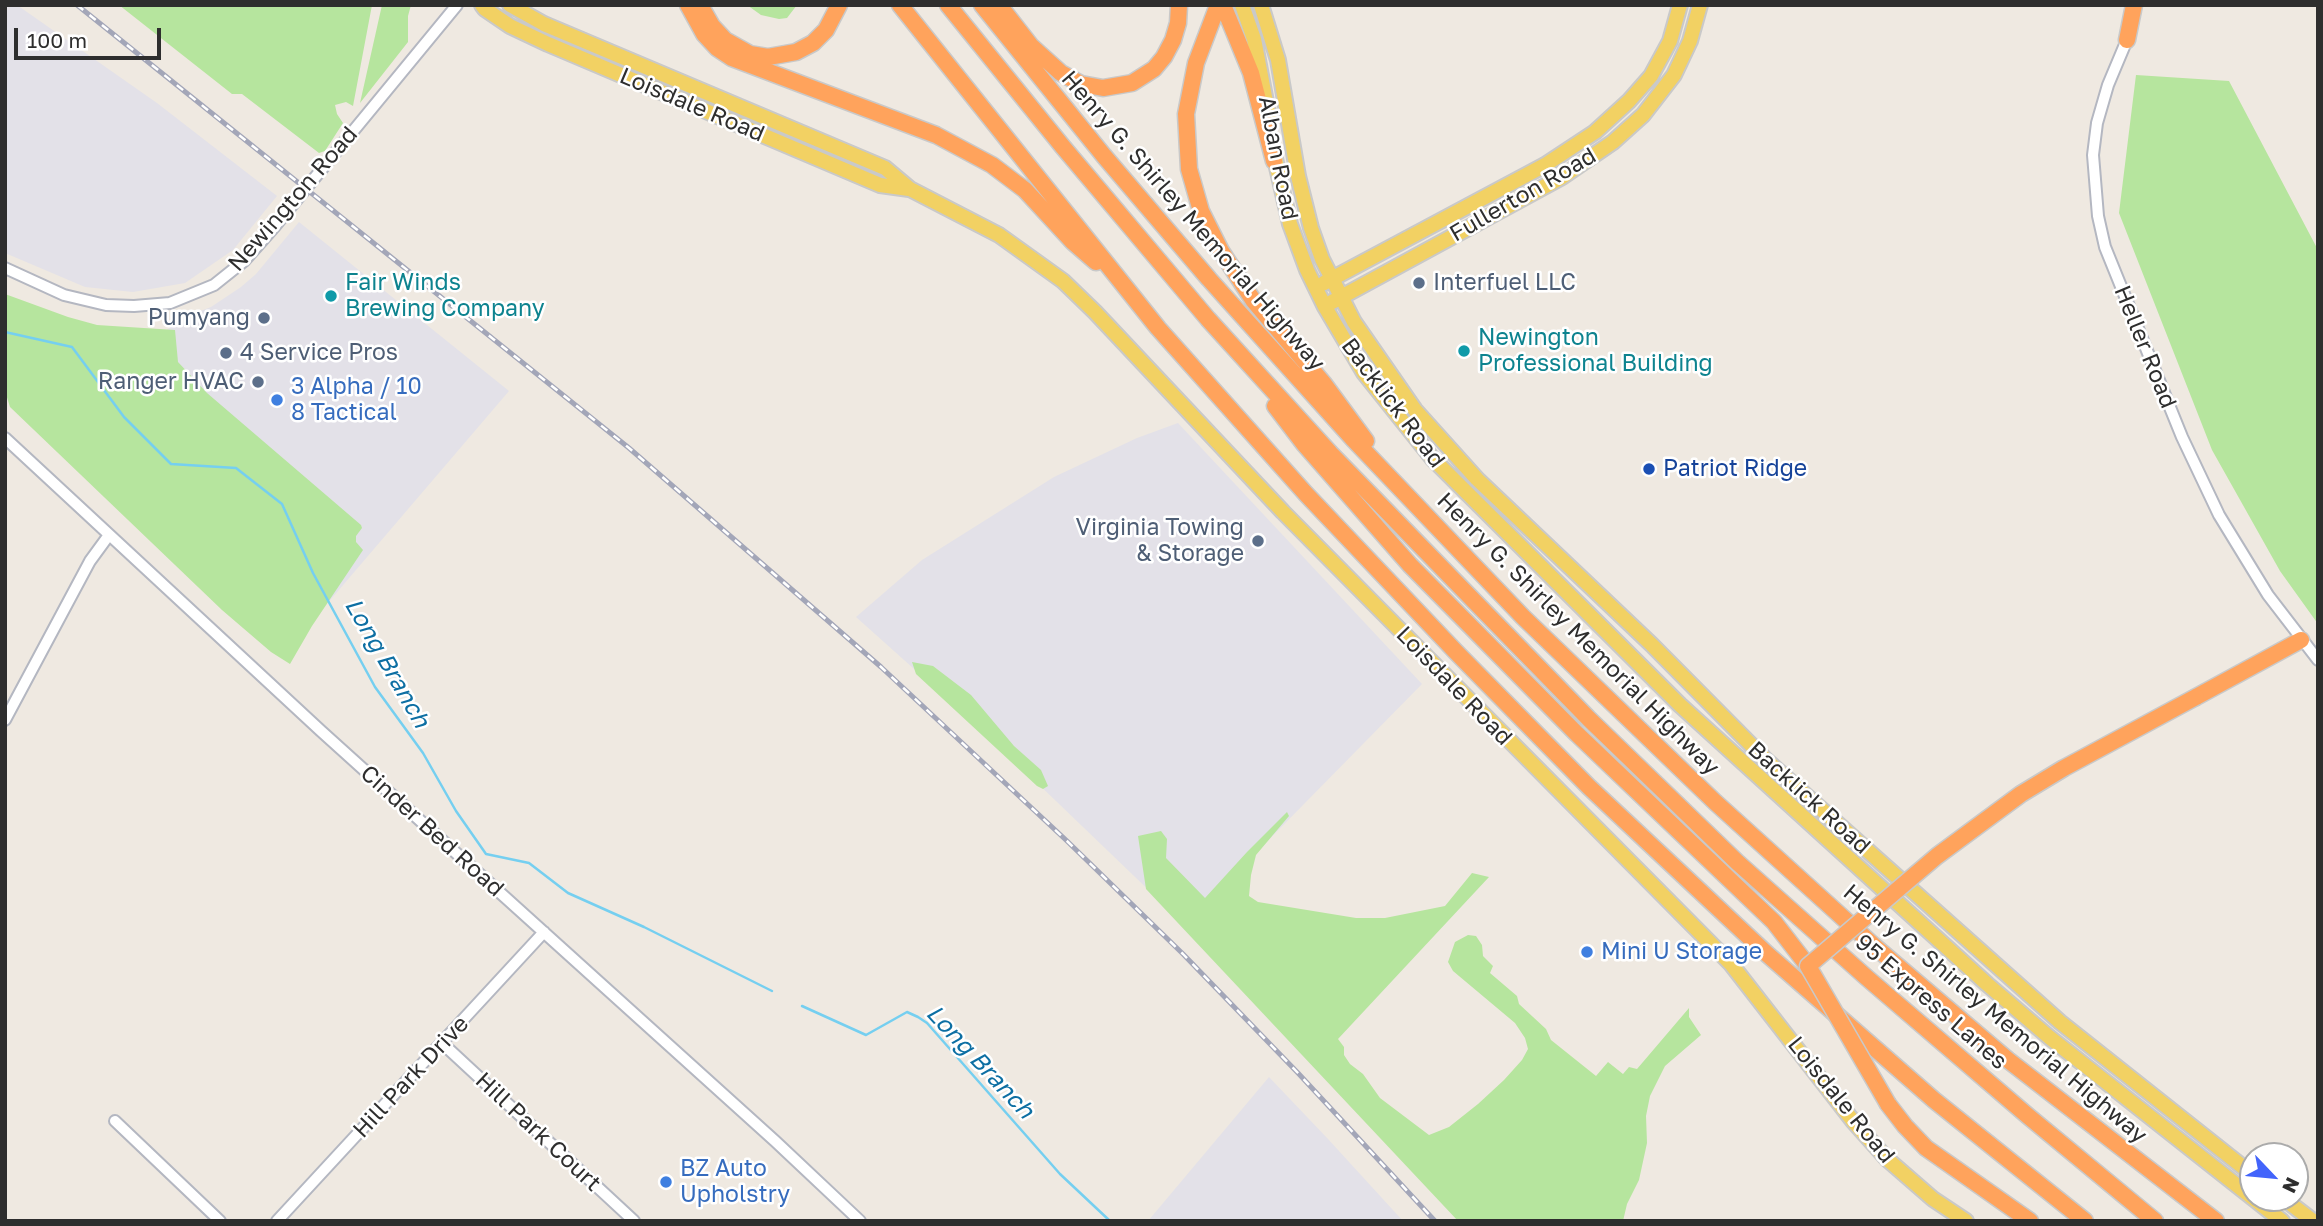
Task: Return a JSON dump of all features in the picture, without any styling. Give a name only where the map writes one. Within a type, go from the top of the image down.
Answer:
[{"type":"highway","points":[[688,5],[704,34],[717,48],[732,58],[936,135],[992,165],[1025,190],[1073,243],[1129,290]]},
{"type":"highway","points":[[700,5],[712,26],[725,40],[741,50],[768,57],[796,52],[813,43],[826,30],[839,5]]},
{"type":"highway","points":[[900,5],[1158,328],[1306,494],[1456,652],[1589,787],[1713,905],[1950,1114],[2085,1221]]},
{"type":"highway","name":"95 Express Lanes","points":[[948,5],[1208,319],[1330,453],[1588,718],[1737,862],[2028,1116],[2155,1221]]},
{"type":"highway","name":"Henry G. Shirley Memorial Highway","points":[[982,5],[1104,156],[1279,359],[1522,617],[1805,886],[2008,1060],[2216,1221]]},
{"type":"highway","points":[[999,5],[1031,46],[1061,73],[1088,86],[1111,88],[1132,83],[1159,64],[1176,32],[1179,5]]},
{"type":"highway","points":[[1221,5],[1204,39],[1189,89],[1185,128],[1189,169],[1206,224],[1253,300],[1324,384],[1414,504]]},
{"type":"highway","points":[[1221,5],[1248,65],[1274,161]]},
{"type":"highway","points":[[2127,40],[2134,5]]},
{"type":"highway","points":[[1208,319],[1304,444],[1410,565],[1577,734],[1774,922],[1808,966],[1888,1104],[1905,1126],[1926,1148],[2030,1221]]},
{"type":"highway","points":[[1808,966],[1937,856],[2021,794],[2301,640]]},
{"type":"main road","name":"Loisdale Road","points":[[482,5],[510,26],[548,44],[880,184],[910,189]]},
{"type":"main road","name":"Loisdale Road","points":[[510,5],[556,29],[885,168],[910,189],[999,235],[1063,281],[1088,304],[1292,522],[1731,964],[1853,1121],[1887,1159],[1933,1199],[1966,1221]]},
{"type":"main road","name":"Alban Road","points":[[1242,5],[1254,39],[1265,87],[1274,161],[1290,224],[1325,307]]},
{"type":"main road","name":"Alban Road","points":[[1261,5],[1278,60],[1306,212],[1316,244],[1332,279]]},
{"type":"main road","name":"Fullerton Road","points":[[1315,287],[1545,165],[1595,132],[1629,101],[1656,69],[1673,33],[1680,5]]},
{"type":"main road","name":"Fullerton Road","points":[[1325,307],[1562,177],[1612,142],[1643,115],[1674,75],[1690,41],[1700,5]]},
{"type":"main road","name":"Backlick Road","points":[[1332,279],[1394,382],[1461,463],[1644,637],[1766,760],[2060,1022],[2239,1164]]},
{"type":"main road","name":"Backlick Road","points":[[1325,307],[1364,373],[1432,458],[1680,705],[2049,1037],[2282,1221]]},
{"type":"street","name":"Newington Road","points":[[5,268],[64,295],[106,305],[170,303],[214,285],[244,261],[275,226],[457,5]]},
{"type":"street","name":"Heller Road","points":[[2141,5],[2108,85],[2097,122],[2093,155],[2096,205],[2105,247],[2208,494],[2241,554],[2318,660]]},
{"type":"street","name":"Cinder Bed Road","points":[[5,438],[321,731],[860,1221]]},
{"type":"street","points":[[5,720],[89,561],[109,535]]},
{"type":"street","name":"Hill Park Drive","points":[[277,1221],[544,932]]},
{"type":"street","name":"Hill Park Court","points":[[442,1043],[634,1221]]},
{"type":"street","points":[[115,1121],[220,1221]]},
{"type":"shaded area","points":[[5,5],[17,5],[157,103],[277,196],[233,250],[185,283],[133,292],[85,287],[5,253]]},
{"type":"shaded area","points":[[299,222],[509,391],[285,653],[56,442],[177,320],[211,307],[256,274]]},
{"type":"shaded area","points":[[1178,423],[1422,684],[1185,925],[980,728],[856,617],[922,560],[1054,477],[1137,438]]},
{"type":"shaded area","points":[[1269,1077],[1328,1139],[1403,1221],[1148,1221]]},
{"type":"green space","points":[[119,5],[372,5],[353,106],[346,102],[335,105],[343,123],[325,151],[319,153],[242,94],[232,94]]},
{"type":"green space","points":[[382,5],[411,5],[408,16],[408,42],[360,103]]},
{"type":"green space","points":[[747,5],[797,5],[787,18],[779,19],[761,15]]},
{"type":"green space","points":[[2136,75],[2229,81],[2318,250],[2318,624],[2280,571],[2212,450],[2119,213]]},
{"type":"green space","points":[[5,294],[97,325],[175,330],[178,362],[207,393],[361,525],[356,542],[363,550],[290,664],[271,652],[222,610],[10,407],[5,391]]},
{"type":"green space","points":[[912,662],[933,666],[971,695],[1014,746],[1041,770],[1048,786],[1043,789],[1037,786],[916,674]]},
{"type":"green space","points":[[1287,812],[1289,816],[1256,855],[1249,896],[1258,902],[1356,918],[1385,918],[1445,906],[1472,873],[1489,877],[1338,1039],[1350,1064],[1363,1074],[1380,1098],[1429,1135],[1449,1127],[1478,1104],[1504,1080],[1528,1049],[1525,1038],[1515,1023],[1453,971],[1448,962],[1455,942],[1468,935],[1476,936],[1482,945],[1483,956],[1493,966],[1490,973],[1517,996],[1519,1004],[1546,1029],[1551,1040],[1596,1076],[1608,1062],[1623,1074],[1629,1067],[1637,1069],[1689,1008],[1689,1017],[1701,1035],[1665,1066],[1650,1096],[1646,1116],[1647,1143],[1639,1180],[1627,1204],[1623,1221],[1458,1221],[1146,889],[1138,836],[1161,831],[1167,839],[1166,858],[1205,898]]},
{"type":"waterway","name":"Long Branch","points":[[5,332],[72,347],[124,417],[171,464],[236,468],[282,504],[313,573],[375,687],[423,753],[456,811],[486,854],[529,863],[568,893],[644,927],[772,991]]},
{"type":"waterway","name":"Long Branch","points":[[802,1006],[866,1035],[907,1012],[927,1023],[1060,1174],[1110,1221]]},
{"type":"railway","points":[[77,5],[629,448],[881,667],[1183,954],[1435,1221]]},
{"type":"place","name":"Interfuel LLC","points":[[1419,283]]},
{"type":"place","name":"Fair Winds Brewing Company","points":[[331,296]]},
{"type":"place","name":"Pumyang","points":[[264,318]]},
{"type":"place","name":"Newington Professional Building","points":[[1464,351]]},
{"type":"place","name":"4 Service Pros","points":[[226,353]]},
{"type":"place","name":"Ranger HVAC","points":[[258,382]]},
{"type":"place","name":"3 Alpha / 10 8 Tactical","points":[[277,400]]},
{"type":"place","name":"Patriot Ridge","points":[[1649,469]]},
{"type":"place","name":"Virginia Towing & Storage","points":[[1258,541]]},
{"type":"place","name":"Mini U Storage","points":[[1587,952]]},
{"type":"place","name":"BZ Auto Upholstry","points":[[666,1182]]}]
